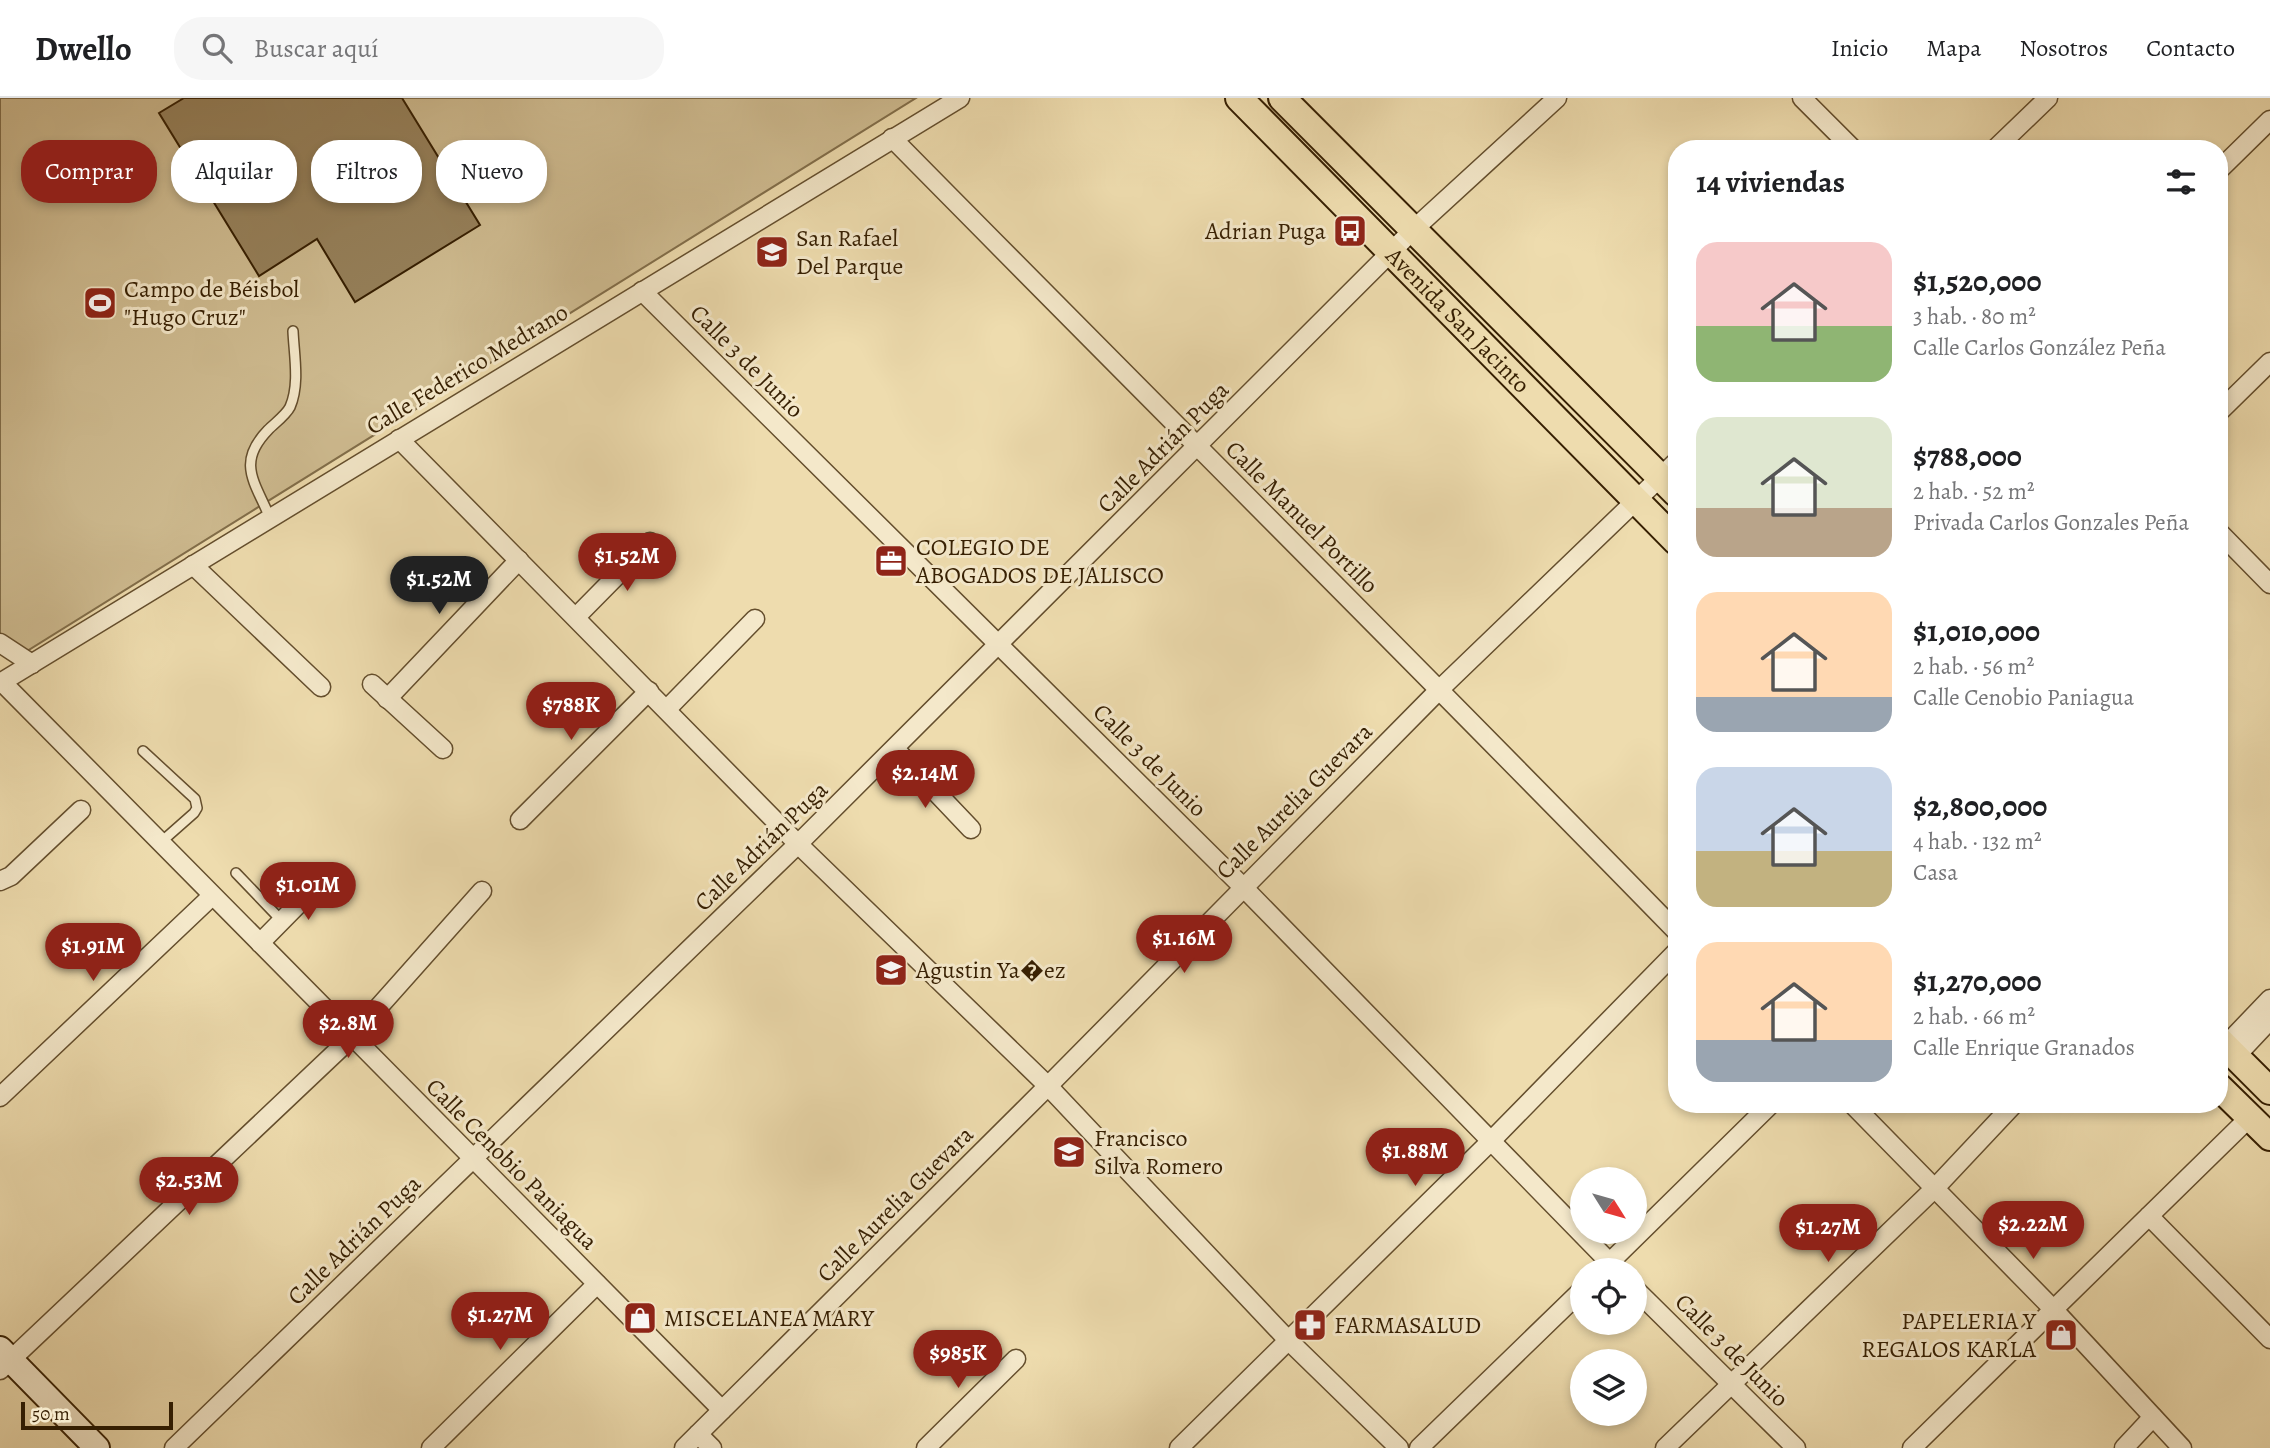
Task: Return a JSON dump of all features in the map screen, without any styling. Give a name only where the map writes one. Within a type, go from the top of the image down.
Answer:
[{"type":"main road","name":"Avenida San Jacinto","points":[[1239,98],[1668,533]]},
{"type":"main road","name":"Avenida San Jacinto","points":[[1282,98],[1668,474]]},
{"type":"main road","points":[[2228,1048],[2270,1091]]},
{"type":"main road","points":[[2228,1096],[2270,1137]]},
{"type":"street","name":"Calle Federico Medrano","points":[[1,683],[960,98]]},
{"type":"street","name":"Calle Adrián Puga","points":[[174,1448],[895,749],[1414,229],[1557,98]]},
{"type":"street","points":[[2005,140],[2048,98]]},
{"type":"street","points":[[1804,99],[1844,140]]},
{"type":"street","points":[[2228,161],[2270,120]]},
{"type":"street","name":"Calle Manuel Portillo","points":[[892,138],[1440,689],[1668,923]]},
{"type":"street","name":"Calle 3 de Junio","points":[[642,291],[1243,887],[1491,1141],[1601,1258]]},
{"type":"street","points":[[2228,403],[2270,362]]},
{"type":"street","points":[[399,439],[798,844],[1048,1086],[1287,1339],[1399,1448]]},
{"type":"street","name":"Calle Aurelia Guevara","points":[[684,1448],[1048,1086],[1440,689],[1637,501],[1668,479]]},
{"type":"street","points":[[2228,541],[2270,584]]},
{"type":"street","points":[[576,617],[650,542]]},
{"type":"street","points":[[387,699],[519,560]]},
{"type":"street","points":[[193,565],[321,687]]},
{"type":"street","points":[[667,709],[755,620]]},
{"type":"street","points":[[0,643],[32,664]]},
{"type":"street","name":"Calle Cenobio Paniagua","points":[[1,683],[722,1410]]},
{"type":"street","points":[[372,684],[443,749]]},
{"type":"street","points":[[520,820],[649,691]]},
{"type":"street","points":[[895,749],[971,829]]},
{"type":"street","points":[[0,881],[11,876],[81,810]]},
{"type":"street","points":[[260,943],[328,873]]},
{"type":"street","points":[[97,1448],[4,1359],[352,1037],[482,891]]},
{"type":"street","points":[[0,1097],[212,896]]},
{"type":"street","points":[[1179,1448],[1491,1141],[1668,961]]},
{"type":"street","points":[[2228,1046],[2260,1024],[2270,999]]},
{"type":"street","points":[[1620,1258],[1762,1113]]},
{"type":"street","points":[[1861,1113],[2054,1310],[2182,1448]]},
{"type":"street","points":[[1665,1448],[1935,1188],[2006,1113]]},
{"type":"street","points":[[1912,1448],[2249,1117]]},
{"type":"street","points":[[2149,1216],[2270,1339]]},
{"type":"street","points":[[431,1448],[597,1284]]},
{"type":"street","name":"Calle 3 de Junio","points":[[1647,1301],[1796,1448]]},
{"type":"street","points":[[1419,1448],[1570,1302]]},
{"type":"street","points":[[926,1448],[1016,1359]]},
{"type":"street","points":[[2124,1448],[2152,1417]]},
{"type":"street","points":[[698,1434],[712,1448]]},
{"type":"lane","points":[[270,518],[250,471],[250,457],[255,443],[289,408],[296,386],[293,331]]},
{"type":"lane","points":[[143,751],[194,799],[197,808],[160,843]]},
{"type":"lane","points":[[236,873],[282,921]]},
{"type":"shaded area","points":[[0,98],[916,98],[27,651],[0,634]]},
{"type":"building","points":[[184,98],[402,98],[436,153],[436,203],[466,203],[480,225],[355,302],[317,239],[259,276],[214,203],[297,203],[297,140],[176,140],[159,113]]},
{"type":"place","name":"Adrian Puga","points":[[1350,231]]},
{"type":"place","name":"San Rafael Del Parque","points":[[772,252]]},
{"type":"place","name":"Campo de Béisbol \"Hugo Cruz\"","points":[[100,303]]},
{"type":"place","name":"COLEGIO DE ABOGADOS DE JALISCO","points":[[891,561]]},
{"type":"place","name":"Agustin Ya�ez","points":[[891,970]]},
{"type":"place","name":"Francisco Silva Romero","points":[[1069,1152]]},
{"type":"place","name":"MISCELANEA MARY","points":[[640,1318]]},
{"type":"place","name":"FARMASALUD","points":[[1310,1325]]},
{"type":"place","name":"PAPELERIA Y REGALOS KARLA","points":[[2061,1335]]}]
